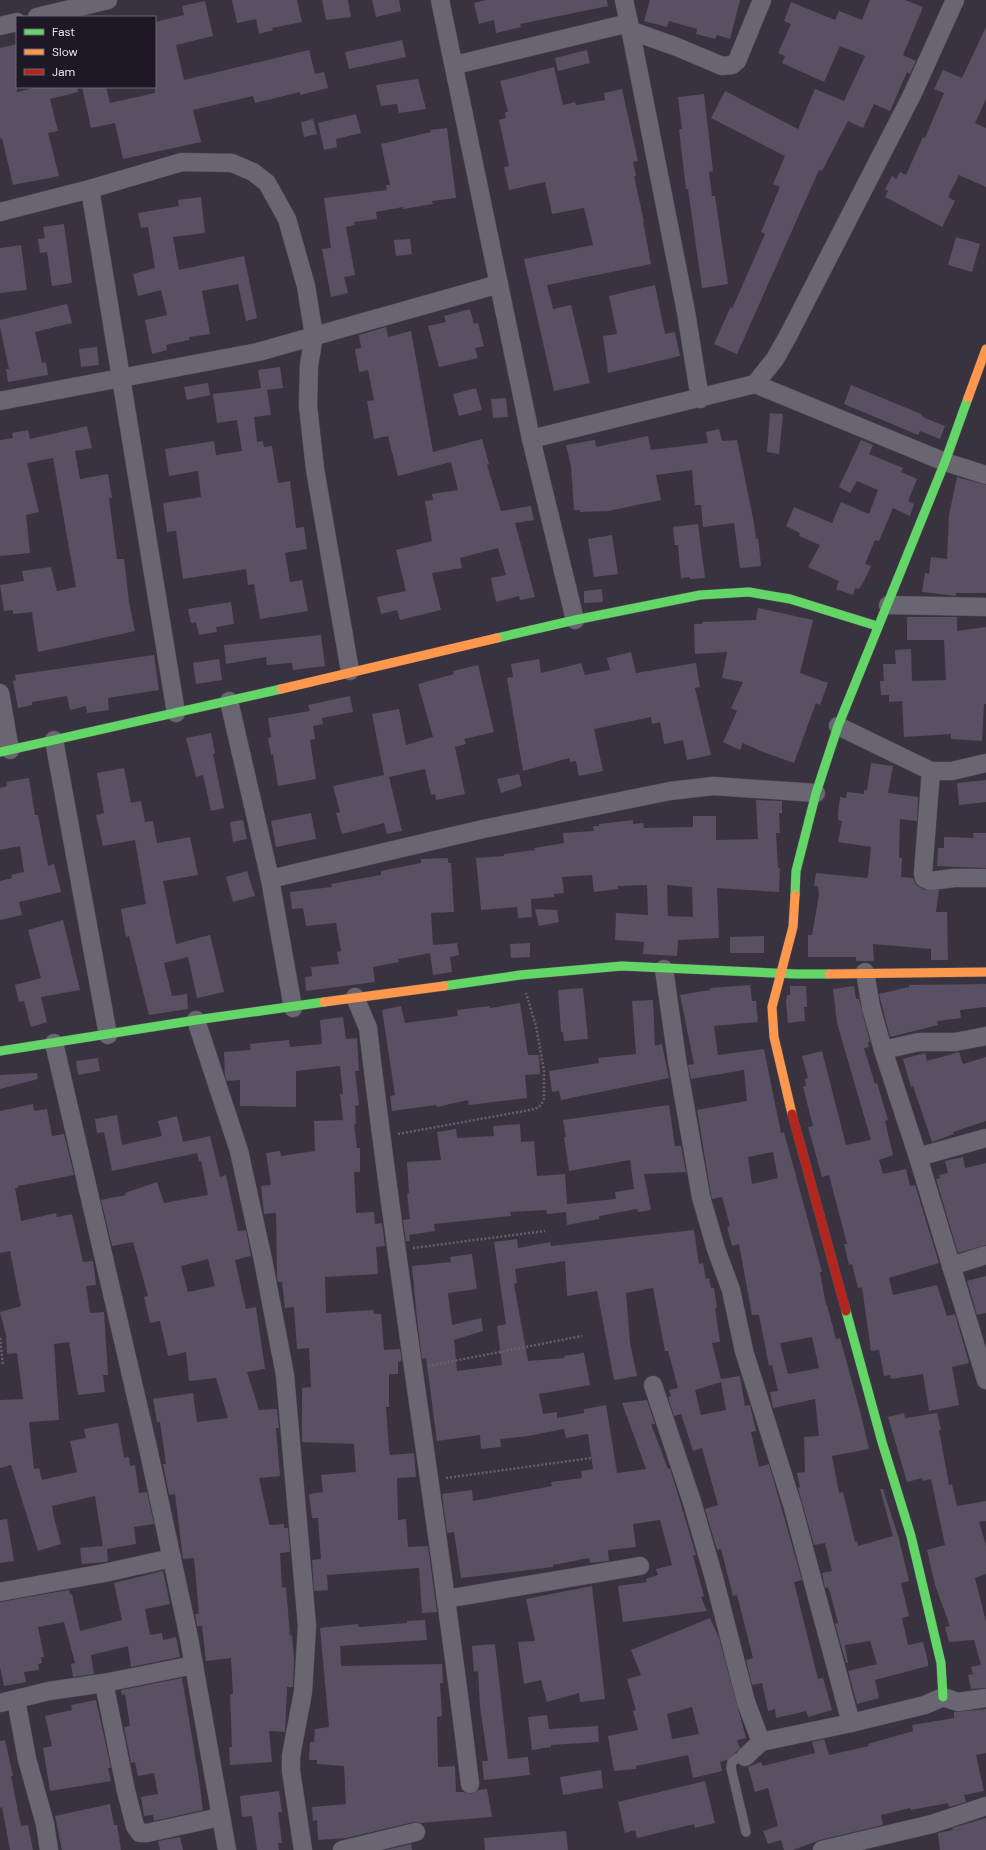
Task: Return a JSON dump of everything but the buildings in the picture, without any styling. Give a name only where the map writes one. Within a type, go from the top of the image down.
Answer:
[{"type":"street","points":[[39,16],[61,5],[108,0]]},
{"type":"street","points":[[440,0],[455,66],[531,439],[574,620]]},
{"type":"street","points":[[624,0],[686,312],[700,399]]},
{"type":"street","points":[[455,66],[630,27],[722,66],[732,65],[737,61],[762,0]]},
{"type":"street","points":[[531,439],[700,399],[755,384],[776,359],[912,95],[955,0]]},
{"type":"street","points":[[0,26],[16,22]]},
{"type":"street","points":[[0,212],[90,189],[182,162],[232,163],[253,172],[267,184],[287,219],[306,286],[314,336],[309,365],[308,406],[315,469],[350,671]]},
{"type":"street","points":[[90,189],[176,713]]},
{"type":"street","points":[[0,401],[258,352],[499,284]]},
{"type":"street","points":[[943,1697],[941,1663],[911,1536],[882,1442],[783,1081],[774,1037],[772,1007],[780,972],[788,951],[793,927],[796,871],[816,793],[838,726],[877,626],[888,605],[983,367],[986,349]]},
{"type":"street","points":[[755,384],[945,462],[986,475]]},
{"type":"street","points":[[0,693],[5,751],[229,701],[350,671],[574,620],[700,595],[749,592],[790,599],[877,626]]},
{"type":"street","points":[[888,605],[986,608]]},
{"type":"street","points":[[229,701],[270,879],[293,1008]]},
{"type":"street","points":[[838,726],[931,771],[952,771],[986,763]]},
{"type":"street","points":[[54,740],[108,1035]]},
{"type":"street","points":[[931,771],[923,873],[924,878],[930,881],[954,878],[986,878]]},
{"type":"street","points":[[270,879],[483,829],[670,791],[713,786],[816,793]]},
{"type":"street","points":[[0,1051],[196,1020],[293,1008],[355,997],[520,975],[622,966],[664,969],[780,972],[796,974],[864,972],[986,972]]},
{"type":"street","points":[[664,969],[676,1060],[701,1197],[716,1249],[731,1290],[744,1351],[792,1504],[851,1723]]},
{"type":"street","points":[[864,972],[871,1007],[883,1050],[918,1157],[985,1374]]},
{"type":"street","points":[[355,997],[368,1028],[380,1137],[395,1250],[430,1481],[470,1784]]},
{"type":"street","points":[[196,1020],[239,1151],[263,1260],[285,1375],[307,1626],[303,1692],[291,1756],[291,1772],[302,1850]]},
{"type":"street","points":[[883,1050],[919,1042],[955,1042],[986,1036]]},
{"type":"street","points":[[54,1042],[172,1558],[194,1664],[227,1850]]},
{"type":"street","points":[[918,1157],[986,1138]]},
{"type":"street","points":[[951,1266],[986,1256]]},
{"type":"street","points":[[653,1385],[690,1495],[714,1578],[746,1702],[761,1742]]},
{"type":"street","points":[[0,1592],[104,1573],[172,1558]]},
{"type":"street","points":[[446,1598],[640,1566]]},
{"type":"street","points":[[49,1850],[45,1824],[27,1759],[8,1702],[49,1691],[104,1683],[194,1664]]},
{"type":"street","points":[[104,1683],[126,1791],[135,1826],[140,1833],[147,1833],[220,1817]]},
{"type":"street","points":[[745,1757],[761,1742],[851,1723],[925,1705],[943,1697],[958,1702],[986,1698]]},
{"type":"street","points":[[822,1850],[932,1824],[986,1806]]},
{"type":"street","points":[[342,1850],[416,1832]]},
{"type":"lane","points":[[745,1757],[737,1758],[732,1762],[731,1768],[746,1832]]},
{"type":"path","points":[[380,1137],[535,1108],[541,1105],[544,1099],[544,1071],[536,1026],[520,975]]},
{"type":"path","points":[[395,1250],[545,1231]]},
{"type":"path","points":[[414,1369],[582,1336]]},
{"type":"path","points":[[0,1338],[3,1364]]},
{"type":"path","points":[[430,1481],[591,1458]]},
{"type":"traffic: fast","points":[[795,895],[796,871],[816,793],[838,726],[945,462],[968,398]]},
{"type":"traffic: fast","points":[[497,638],[575,620],[700,595],[749,592],[790,599],[877,626]]},
{"type":"traffic: fast","points":[[0,752],[281,689]]},
{"type":"traffic: fast","points":[[444,986],[520,975],[622,966],[796,974],[829,974]]},
{"type":"traffic: fast","points":[[0,1051],[196,1020],[324,1002]]},
{"type":"traffic: fast","points":[[846,1311],[882,1442],[911,1536],[941,1663],[943,1697]]},
{"type":"traffic: slow","points":[[968,398],[986,349]]},
{"type":"traffic: slow","points":[[281,689],[497,638]]},
{"type":"traffic: slow","points":[[792,1114],[774,1037],[772,1007],[793,927],[795,895]]},
{"type":"traffic: slow","points":[[829,974],[986,972]]},
{"type":"traffic: slow","points":[[324,1002],[444,986]]},
{"type":"traffic: jam","points":[[792,1114],[846,1311]]}]
